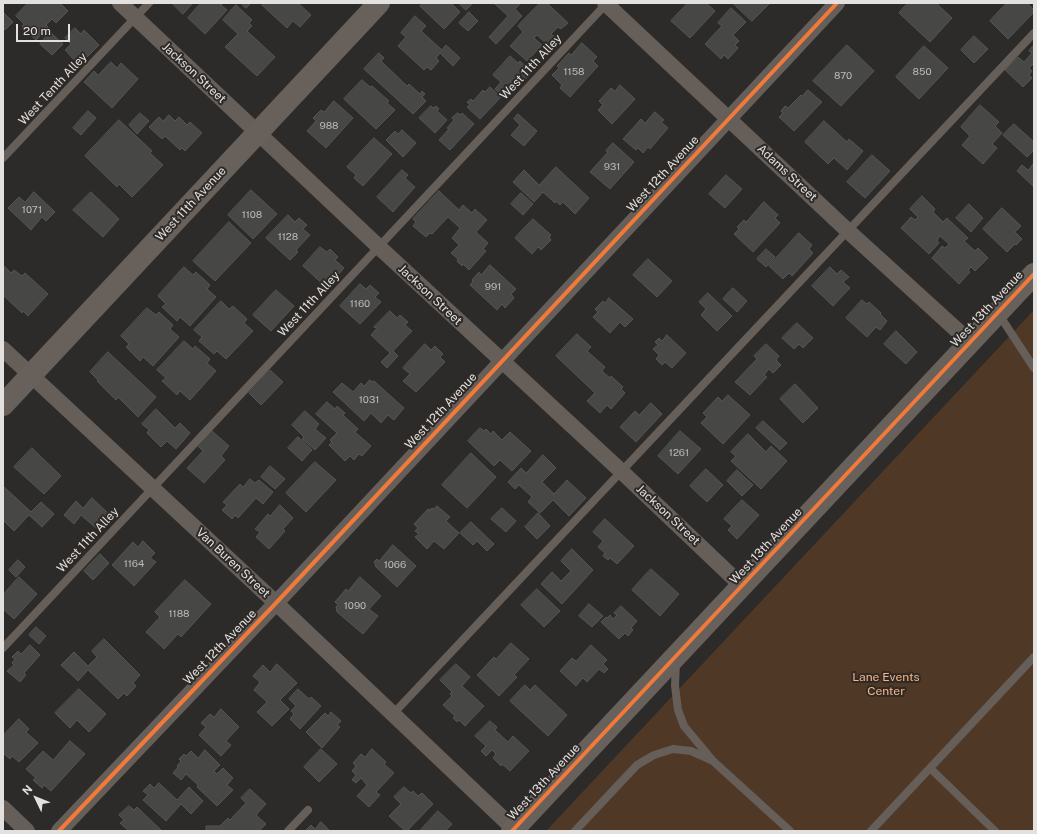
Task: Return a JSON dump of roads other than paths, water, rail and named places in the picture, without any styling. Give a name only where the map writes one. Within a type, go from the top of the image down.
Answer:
[{"type":"main road","name":"West 11th Avenue","points":[[3,405],[379,3]]},
{"type":"main road","name":"West 13th Avenue","points":[[513,830],[1034,274]]},
{"type":"street","name":"Jackson Street","points":[[120,3],[742,586]]},
{"type":"street","name":"Adams Street","points":[[606,3],[848,231],[970,342]]},
{"type":"street","name":"West 12th Avenue","points":[[59,831],[276,603],[837,3]]},
{"type":"street","name":"Van Buren Street","points":[[3,349],[276,603],[513,830]]},
{"type":"street","points":[[3,808],[27,831]]},
{"type":"lane","name":"West Tenth Alley","points":[[3,158],[150,3]]},
{"type":"lane","name":"West 11th Alley","points":[[3,648],[606,3]]},
{"type":"lane","points":[[393,714],[1034,33]]},
{"type":"lane","points":[[998,313],[1034,368]]},
{"type":"lane","points":[[676,657],[675,686],[678,710],[684,726],[713,761],[790,831]]},
{"type":"lane","points":[[871,831],[1034,657]]},
{"type":"lane","points":[[576,831],[637,765],[654,755],[673,750],[691,751],[713,761]]},
{"type":"lane","points":[[930,768],[995,831]]},
{"type":"lane","points":[[288,831],[308,810]]},
{"type":"park label","name":"Lane Events Center","points":[[886,684]]}]
